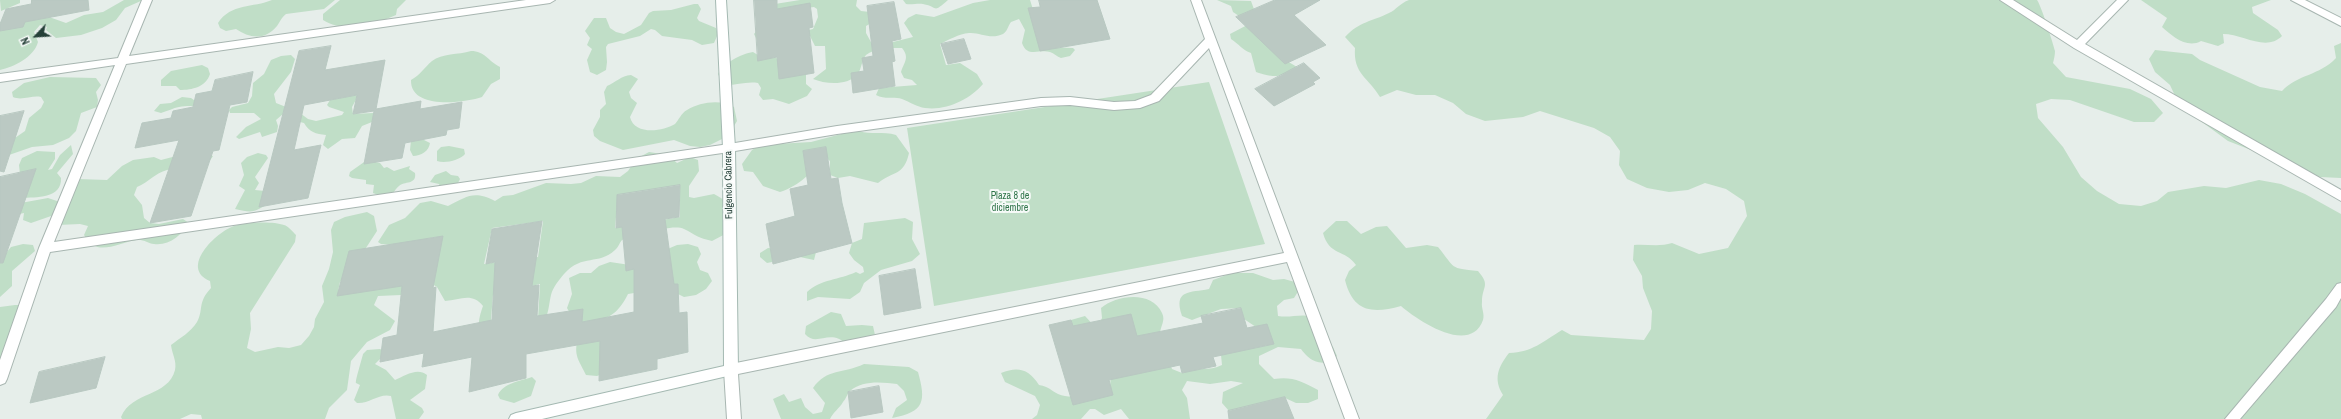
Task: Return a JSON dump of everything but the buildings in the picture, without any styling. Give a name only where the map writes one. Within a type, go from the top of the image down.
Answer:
[{"type":"street","points":[[0,379],[45,248],[147,0]]},
{"type":"street","points":[[0,78],[122,62],[550,0]]},
{"type":"street","name":"Fulgencio Cabrera","points":[[721,0],[729,148],[731,370],[734,419]]},
{"type":"street","points":[[1196,0],[1352,419]]},
{"type":"street","points":[[2005,0],[2078,45],[2341,196]]},
{"type":"street","points":[[2078,45],[2123,0]]},
{"type":"street","points":[[2296,0],[2341,22]]},
{"type":"street","points":[[45,248],[729,148],[837,130],[1040,102],[1070,101],[1114,106],[1136,105],[1155,98],[1210,40]]},
{"type":"street","points":[[516,419],[731,370],[1292,256]]},
{"type":"street","points":[[2232,419],[2331,303],[2341,288]]},
{"type":"green space","points":[[0,0],[20,0],[20,3],[1,11]]},
{"type":"green space","points":[[124,0],[143,0],[125,8],[116,20],[102,28],[81,35],[56,38],[46,30],[47,27],[40,25],[34,32],[38,42],[28,57],[17,64],[0,70],[0,29],[23,21],[49,17],[66,23],[84,15],[103,12]]},
{"type":"green space","points":[[272,0],[335,0],[324,9],[286,14],[272,31],[262,36],[252,36],[236,29],[226,31],[220,28],[218,23],[229,12]]},
{"type":"green space","points":[[340,0],[406,0],[397,9],[396,15],[369,25],[341,27],[323,20],[323,14]]},
{"type":"green space","points":[[800,0],[857,0],[856,6],[861,11],[870,12],[873,22],[866,26],[866,33],[872,44],[881,45],[913,37],[904,23],[908,18],[916,14],[934,17],[973,3],[990,0],[1030,0],[1045,47],[1073,48],[1075,50],[1070,56],[1061,58],[1046,51],[1030,52],[1024,48],[1022,43],[1025,30],[1019,19],[1011,22],[1004,33],[998,36],[969,33],[958,36],[940,44],[946,65],[960,63],[977,74],[983,84],[965,99],[950,106],[942,108],[925,108],[916,106],[902,99],[876,95],[879,88],[917,85],[912,80],[904,78],[901,72],[906,57],[902,48],[883,49],[869,53],[864,57],[859,73],[853,79],[830,83],[813,79],[826,69],[825,46],[815,46],[810,36],[758,42],[754,34],[758,29],[805,31],[813,29],[818,17],[817,9],[814,7],[778,12],[775,4]]},
{"type":"green space","points":[[903,0],[948,0],[940,7],[936,8],[923,4],[906,4]]},
{"type":"green space","points":[[1217,0],[1251,1],[1255,12],[1239,16],[1233,12],[1231,6]]},
{"type":"green space","points":[[1409,0],[2037,0],[2044,16],[2055,51],[2053,63],[2066,77],[2130,89],[2151,99],[2163,113],[2154,122],[2134,122],[2070,100],[2051,99],[2036,104],[2038,118],[2063,147],[2081,177],[2097,191],[2119,204],[2141,206],[2157,201],[2168,192],[2204,186],[2226,188],[2259,180],[2281,184],[2305,194],[2341,214],[2341,419],[1486,419],[1503,395],[1498,384],[1498,373],[1502,363],[1509,353],[1525,351],[1562,330],[1571,335],[1644,340],[1651,329],[1652,311],[1643,288],[1642,276],[1633,260],[1634,245],[1658,245],[1672,243],[1699,254],[1728,248],[1747,216],[1744,201],[1726,189],[1705,183],[1688,190],[1669,192],[1647,188],[1627,179],[1619,165],[1620,151],[1610,137],[1594,128],[1540,111],[1523,117],[1485,121],[1466,114],[1453,103],[1435,95],[1416,95],[1397,90],[1380,97],[1359,70],[1356,64],[1355,48],[1345,37],[1361,25],[1389,13]]},
{"type":"green space","points":[[2141,0],[2271,0],[2252,7],[2253,13],[2278,30],[2282,36],[2276,41],[2262,42],[2223,34],[2224,43],[2218,46],[2201,41],[2196,43],[2185,42],[2170,34],[2162,27],[2167,18]]},
{"type":"green space","points":[[698,4],[701,9],[697,18],[699,21],[716,28],[718,34],[714,43],[702,45],[692,40],[662,36],[655,30],[651,29],[640,36],[608,44],[606,47],[606,70],[597,75],[590,72],[587,60],[592,49],[587,45],[590,38],[585,31],[594,18],[606,18],[610,28],[616,32],[624,34],[641,25],[649,13],[653,11],[671,10]]},
{"type":"green space","points":[[1253,22],[1287,61],[1297,67],[1277,76],[1256,72],[1251,53],[1231,39],[1230,34]]},
{"type":"green space","points":[[2341,43],[2341,178],[2320,177],[2228,141],[2191,114],[2177,100],[2170,85],[2155,72],[2149,59],[2155,50],[2192,54],[2200,60],[2260,87],[2282,91],[2288,85],[2329,64],[2336,58],[2334,46]]},
{"type":"green space","points":[[476,51],[483,54],[500,67],[500,79],[491,84],[482,97],[463,101],[439,102],[428,100],[419,96],[413,90],[411,80],[436,58]]},
{"type":"green space","points":[[753,52],[763,57],[776,58],[806,71],[806,84],[812,89],[807,96],[789,104],[773,99],[763,100],[759,95],[761,88],[758,83],[723,85],[718,74],[720,70],[733,60]]},
{"type":"green space","points":[[291,55],[295,59],[291,72],[274,94],[276,103],[286,107],[283,114],[276,120],[278,126],[277,132],[262,137],[260,132],[239,139],[236,137],[246,127],[261,119],[254,113],[230,113],[229,110],[232,107],[248,103],[252,96],[253,83],[264,74],[271,60],[281,56]]},
{"type":"green space","points":[[202,65],[208,68],[210,74],[202,85],[180,90],[176,86],[161,86],[161,80],[171,71]]},
{"type":"green space","points":[[631,75],[638,79],[629,92],[631,98],[637,103],[630,117],[637,127],[656,130],[669,127],[675,124],[687,110],[710,102],[723,103],[734,107],[737,121],[728,136],[710,145],[700,147],[690,146],[674,140],[623,150],[600,141],[594,136],[593,130],[600,117],[600,110],[606,104],[604,92],[607,86],[621,78]]},
{"type":"green space","points":[[50,77],[96,78],[101,85],[96,92],[98,100],[97,107],[81,113],[76,131],[69,138],[53,145],[32,147],[9,155],[12,140],[25,131],[29,118],[41,108],[44,102],[41,97],[16,98],[13,97],[12,92],[24,83]]},
{"type":"green space","name":"Plaza 8 de diciembre","points":[[1209,82],[1265,244],[934,306],[907,128]]},
{"type":"green space","points":[[355,95],[358,96],[352,107],[353,114],[376,114],[372,122],[362,126],[355,138],[342,139],[328,149],[323,145],[326,135],[313,132],[308,129],[304,123],[300,122],[300,113],[308,119],[316,121],[342,115],[344,112],[327,105],[330,100]]},
{"type":"green space","points":[[182,97],[191,98],[201,105],[179,107],[161,113],[154,111],[160,104],[171,103]]},
{"type":"green space","points":[[859,131],[896,135],[909,153],[904,166],[878,183],[850,176],[838,178],[830,175],[830,161],[824,156],[805,178],[794,186],[780,192],[763,186],[753,172],[744,171],[742,164],[752,150],[760,145],[811,142],[849,132]]},
{"type":"green space","points":[[420,138],[430,143],[429,146],[424,152],[413,156],[410,150],[411,140]]},
{"type":"green space","points":[[71,145],[73,154],[57,173],[61,178],[60,185],[57,190],[47,196],[21,198],[15,204],[48,198],[60,202],[54,215],[31,223],[23,220],[24,213],[1,218],[20,174],[19,165],[22,158],[37,151],[55,152],[55,159],[48,170],[52,169],[60,155]]},
{"type":"green space","points":[[449,146],[464,149],[465,154],[452,161],[437,161],[437,151],[441,147]]},
{"type":"green space","points":[[649,152],[668,155],[677,163],[690,157],[698,160],[699,171],[689,186],[689,197],[694,198],[714,194],[724,200],[728,204],[732,214],[733,225],[731,231],[712,241],[684,229],[678,228],[653,231],[622,240],[616,249],[609,255],[603,258],[584,261],[571,268],[564,274],[552,292],[543,323],[540,327],[532,331],[508,334],[490,340],[482,334],[480,330],[479,321],[483,306],[479,302],[470,298],[445,301],[437,287],[429,282],[438,247],[437,239],[434,237],[406,246],[381,244],[378,242],[389,225],[405,218],[420,203],[431,201],[448,206],[475,195],[495,201],[503,196],[513,195],[546,183],[571,184],[581,183],[596,176],[620,177],[628,171],[636,159]],"holes":[[[680,185],[680,217],[615,228],[618,195]],[[543,221],[538,257],[484,264],[492,228]],[[540,284],[538,320],[490,331],[493,295]]]},
{"type":"green space","points":[[258,153],[266,155],[268,158],[255,177],[259,183],[255,190],[265,191],[267,204],[255,211],[235,209],[245,190],[239,186],[244,175],[241,163],[247,157]]},
{"type":"green space","points":[[184,154],[206,154],[213,156],[204,165],[199,167],[173,169],[159,173],[137,187],[134,195],[142,205],[144,218],[150,223],[159,224],[183,219],[189,223],[183,232],[174,239],[160,244],[136,240],[114,246],[101,247],[95,246],[89,242],[84,235],[88,226],[80,224],[58,225],[78,179],[107,180],[122,166],[133,160],[154,157],[161,160]]},
{"type":"green space","points":[[367,160],[380,163],[384,168],[387,167],[394,171],[410,166],[409,169],[415,173],[415,177],[412,181],[401,184],[393,193],[381,196],[373,193],[374,185],[366,184],[366,180],[352,178],[349,176],[350,172]]},
{"type":"green space","points":[[446,171],[451,175],[458,176],[460,179],[458,183],[440,187],[439,184],[430,182],[435,175]]},
{"type":"green space","points":[[367,212],[374,216],[377,231],[349,274],[340,282],[338,291],[404,285],[401,295],[378,296],[374,305],[395,321],[390,330],[367,342],[351,361],[347,390],[329,408],[325,419],[202,419],[201,415],[191,414],[180,419],[122,419],[121,417],[126,409],[133,402],[158,390],[171,379],[175,370],[175,361],[171,345],[192,329],[197,322],[202,302],[211,288],[210,281],[201,275],[198,268],[199,259],[210,243],[218,235],[234,226],[259,222],[284,225],[296,235],[295,242],[250,313],[251,329],[247,348],[255,352],[278,347],[289,348],[301,345],[309,336],[314,327],[315,319],[324,302],[322,286],[329,269],[333,252],[331,230],[334,222],[345,217]]},
{"type":"green space","points":[[905,218],[913,222],[912,239],[920,254],[912,261],[881,270],[864,283],[860,292],[850,299],[818,297],[807,301],[807,292],[812,288],[824,282],[856,272],[860,274],[864,272],[863,267],[854,260],[849,253],[852,243],[862,239],[864,223]]},
{"type":"green space","points":[[1336,221],[1347,221],[1361,234],[1376,227],[1387,226],[1406,248],[1427,245],[1438,247],[1457,268],[1478,271],[1484,280],[1485,286],[1482,297],[1483,320],[1476,330],[1467,335],[1456,335],[1443,332],[1431,326],[1401,306],[1373,310],[1365,308],[1359,304],[1353,299],[1345,280],[1349,271],[1356,265],[1347,256],[1333,249],[1329,245],[1323,233]]},
{"type":"green space","points":[[23,244],[33,245],[35,251],[12,271],[12,286],[0,297],[0,260],[11,247]]},
{"type":"green space","points":[[688,244],[698,247],[701,254],[697,262],[700,270],[708,273],[712,281],[706,289],[696,295],[684,297],[676,293],[639,288],[634,293],[628,294],[620,307],[611,316],[585,325],[571,315],[567,308],[572,294],[569,278],[580,273],[591,273],[599,266],[610,262],[630,265],[677,245]]},
{"type":"green space","points":[[768,248],[816,252],[814,260],[800,257],[775,258],[772,262],[767,263],[760,257],[760,253]]},
{"type":"green space","points":[[1232,273],[1253,273],[1273,280],[1284,279],[1295,282],[1299,290],[1294,298],[1284,300],[1277,306],[1278,316],[1310,316],[1325,341],[1333,347],[1337,356],[1330,363],[1321,362],[1310,359],[1301,349],[1278,347],[1259,356],[1259,364],[1274,379],[1286,378],[1296,380],[1318,390],[1318,399],[1308,403],[1296,403],[1285,398],[1229,411],[1222,403],[1223,392],[1243,383],[1231,381],[1210,384],[1187,381],[1182,390],[1187,398],[1190,419],[1129,419],[1121,409],[1104,415],[1095,409],[1090,409],[1081,419],[1032,419],[1037,415],[1040,405],[1035,396],[1005,382],[1001,373],[1013,370],[1023,370],[1031,375],[1039,385],[1065,396],[1071,397],[1084,395],[1110,386],[1111,376],[1073,329],[1071,320],[1085,316],[1097,329],[1102,318],[1101,308],[1115,300],[1124,298],[1142,298],[1157,306],[1163,316],[1160,334],[1163,347],[1172,369],[1182,373],[1222,365],[1221,355],[1227,351],[1240,348],[1260,347],[1273,342],[1259,329],[1241,317],[1241,308],[1221,309],[1192,320],[1182,316],[1180,301],[1185,294],[1209,289],[1213,280]]},
{"type":"green space","points":[[20,305],[0,367],[0,307]]},
{"type":"green space","points":[[831,312],[841,314],[846,326],[873,326],[875,335],[873,339],[847,345],[841,340],[835,338],[829,337],[814,339],[805,334],[806,326]]},
{"type":"green space","points":[[599,334],[608,372],[597,376],[586,375],[577,356],[577,342]]},
{"type":"green space","points":[[380,349],[384,351],[380,359],[375,364],[386,370],[395,380],[415,372],[427,375],[425,389],[410,400],[422,408],[424,412],[419,419],[396,419],[391,396],[382,396],[361,403],[357,403],[354,400],[360,385],[356,383],[356,381],[363,354],[367,350]]},
{"type":"green space","points":[[864,364],[909,367],[918,372],[921,382],[922,398],[917,408],[911,412],[892,418],[896,408],[907,400],[904,391],[897,384],[866,383],[855,387],[850,391],[830,419],[781,419],[773,399],[784,394],[789,402],[801,398],[805,407],[813,414],[822,412],[825,403],[813,388],[818,382],[830,374]]},
{"type":"green space","points":[[532,377],[536,381],[531,396],[514,403],[500,399],[498,395],[500,391],[508,385]]}]
